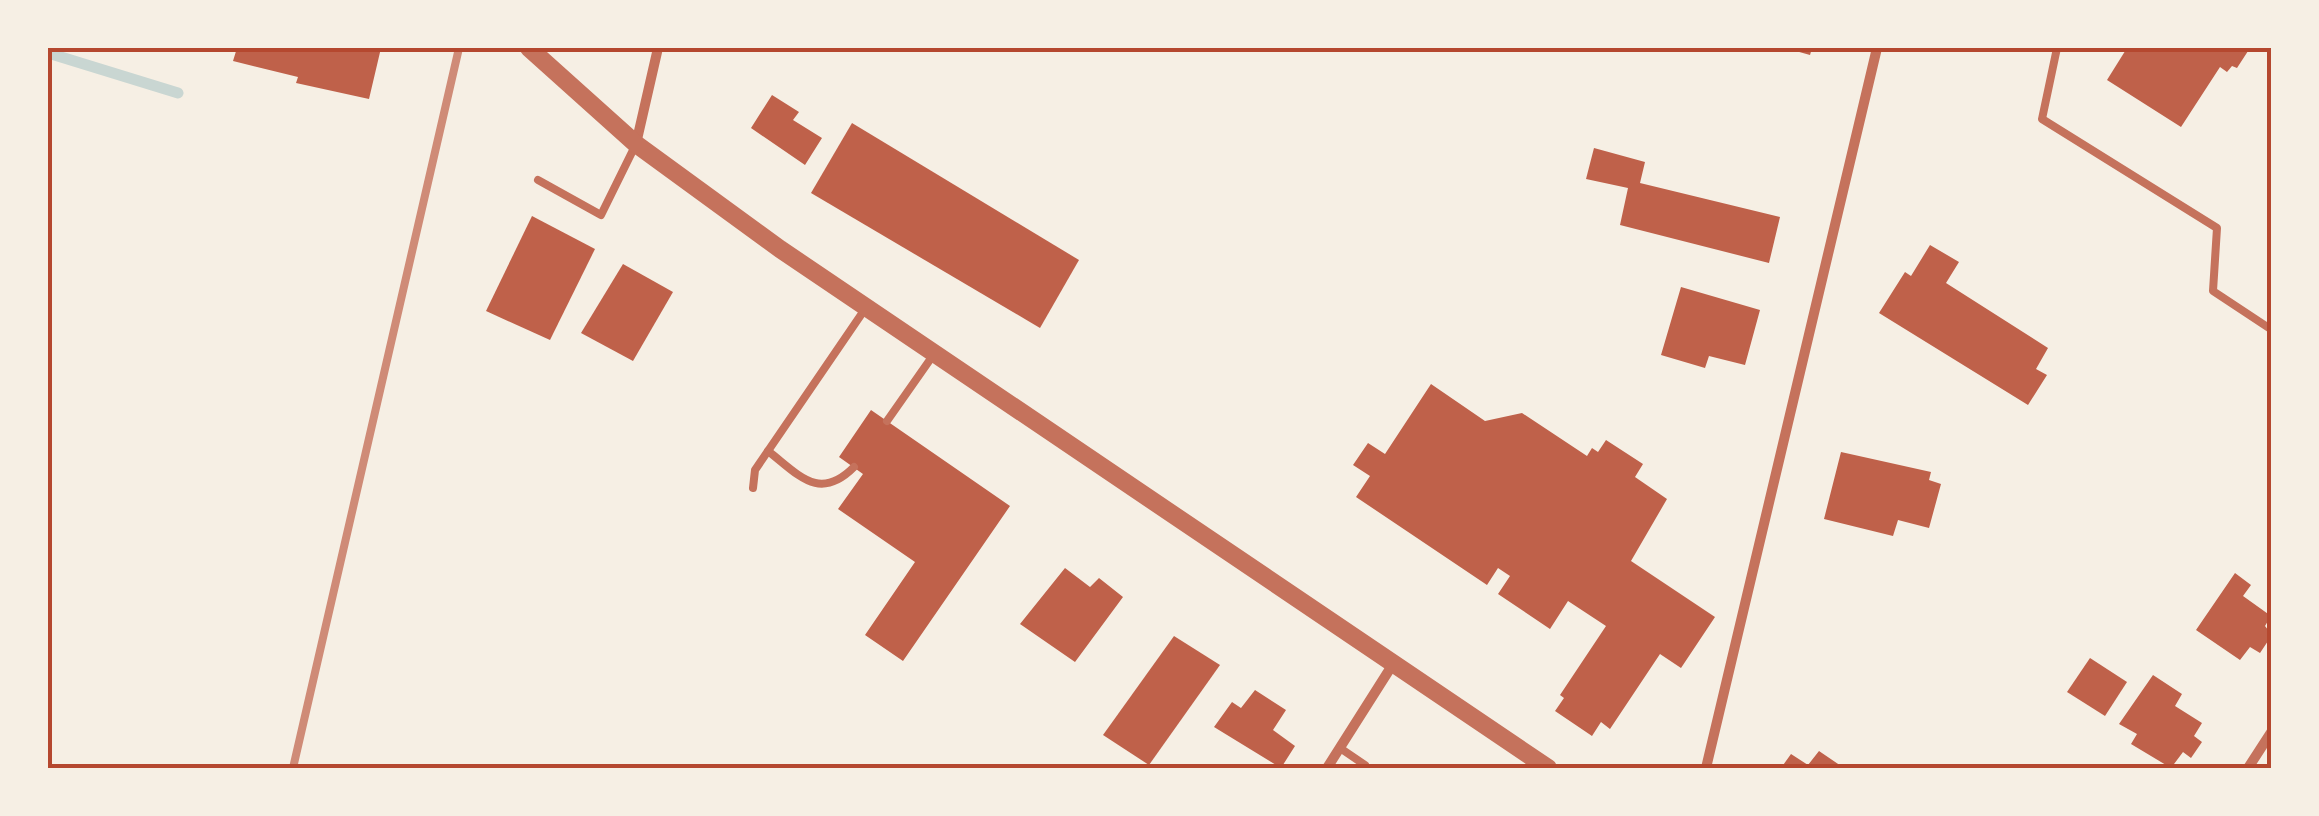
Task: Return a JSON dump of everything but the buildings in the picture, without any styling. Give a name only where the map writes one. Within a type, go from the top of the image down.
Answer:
[{"type":"street","points":[[529,48],[636,144],[865,309],[1548,768]]},
{"type":"street","points":[[636,144],[658,48]]},
{"type":"street","points":[[1706,768],[1877,48]]},
{"type":"street","points":[[1327,768],[1393,664]]},
{"type":"street","points":[[2248,768],[2272,731]]},
{"type":"lane","points":[[2057,48],[2042,119],[2217,228],[2214,291],[2272,330]]},
{"type":"lane","points":[[538,180],[602,215],[636,144]]},
{"type":"lane","points":[[753,488],[755,470],[865,309]]},
{"type":"lane","points":[[887,421],[934,354]]},
{"type":"lane","points":[[768,451],[815,485],[831,486],[854,467]]},
{"type":"lane","points":[[1340,748],[1366,765]]},
{"type":"waterway","points":[[48,53],[178,93]]},
{"type":"railway","points":[[293,768],[459,48]]}]
